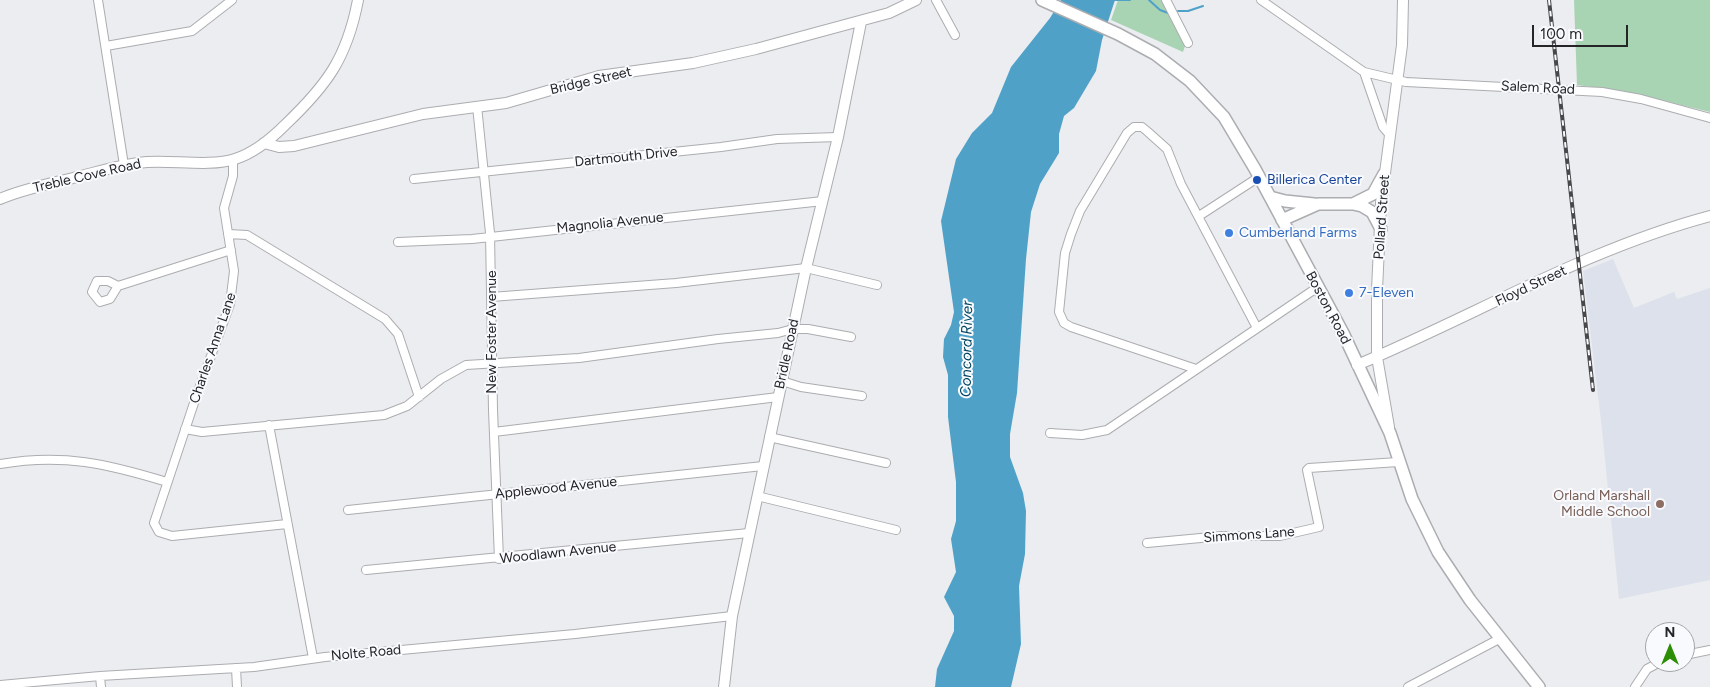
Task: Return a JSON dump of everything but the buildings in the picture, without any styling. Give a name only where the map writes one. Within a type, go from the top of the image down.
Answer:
[{"type":"main road","name":"Treble Cove Road","points":[[0,199],[26,190],[124,165],[147,162],[233,160],[250,153],[264,143],[315,96],[332,73],[345,49],[358,0]]},
{"type":"main road","name":"Bridge Street","points":[[264,143],[280,147],[294,146],[420,115],[506,103],[599,76],[693,63],[861,22],[889,13],[916,0]]},
{"type":"main road","name":"Pollard Street","points":[[1390,433],[1377,357],[1377,335],[1384,174],[1398,78],[1403,24],[1403,0]]},
{"type":"main road","name":"Boston Road","points":[[1047,2],[1118,34],[1155,54],[1177,70],[1202,93],[1236,136],[1343,333],[1390,433],[1398,462],[1412,499],[1438,552],[1470,600],[1539,687]]},
{"type":"main road","name":"Bridle Road","points":[[724,687],[732,616],[749,533],[806,268],[838,136],[861,22]]},
{"type":"main road","points":[[1353,204],[1373,194],[1384,174]]},
{"type":"main road","points":[[1270,197],[1286,202],[1353,204],[1362,206],[1372,212],[1381,229]]},
{"type":"main road","points":[[1282,220],[1318,204]]},
{"type":"main road","name":"Floyd Street","points":[[1357,366],[1574,266],[1665,230],[1710,216]]},
{"type":"main road","points":[[1377,335],[1384,341],[1399,346]]},
{"type":"street","points":[[98,0],[124,165]]},
{"type":"street","points":[[106,46],[192,31],[232,0]]},
{"type":"street","points":[[936,0],[955,35]]},
{"type":"street","points":[[1166,0],[1188,43]]},
{"type":"street","name":"Salem Road","points":[[1261,0],[1364,72],[1398,78],[1406,82],[1602,92],[1642,99],[1710,118]]},
{"type":"street","points":[[1364,72],[1383,127],[1389,134]]},
{"type":"street","name":"New Foster Avenue","points":[[477,106],[490,236],[492,363],[499,559]]},
{"type":"street","points":[[1196,369],[1071,327],[1064,323],[1062,318],[1059,303],[1065,253],[1074,223],[1127,133],[1134,126],[1142,127],[1167,149],[1181,184],[1257,328]]},
{"type":"street","name":"Dartmouth Drive","points":[[414,180],[777,139],[838,136]]},
{"type":"street","name":"Charles Anna Lane","points":[[233,160],[233,176],[224,208],[234,271],[230,304],[154,520],[157,530],[164,535],[172,536],[287,524]]},
{"type":"street","points":[[1199,216],[1259,177]]},
{"type":"street","name":"Magnolia Avenue","points":[[398,242],[472,239],[823,201]]},
{"type":"street","points":[[228,234],[247,235],[385,320],[398,334],[419,397]]},
{"type":"street","points":[[118,286],[231,250]]},
{"type":"street","points":[[492,297],[676,283],[806,268],[877,284]]},
{"type":"street","points":[[1050,433],[1082,435],[1107,430],[1318,287]]},
{"type":"street","points":[[185,429],[201,432],[384,415],[407,406],[454,370],[466,365],[579,358],[718,339],[778,333],[793,329],[808,329],[851,338]]},
{"type":"street","points":[[782,381],[801,387],[862,396]]},
{"type":"street","points":[[494,432],[778,397]]},
{"type":"street","points":[[269,425],[313,658]]},
{"type":"street","points":[[769,437],[886,464]]},
{"type":"street","points":[[0,464],[47,460],[88,461],[167,482]]},
{"type":"street","name":"Simmons Lane","points":[[1147,543],[1222,536],[1280,536],[1320,527],[1307,470],[1309,468],[1398,462]]},
{"type":"street","name":"Applewood Avenue","points":[[348,510],[763,466]]},
{"type":"street","points":[[757,496],[896,530]]},
{"type":"street","name":"Woodlawn Avenue","points":[[366,570],[499,559],[749,533]]},
{"type":"street","name":"Nolte Road","points":[[0,685],[100,676],[236,668],[313,658],[575,634],[732,616]]},
{"type":"street","points":[[1408,687],[1501,638]]},
{"type":"street","points":[[1695,653],[1710,650]]},
{"type":"street","points":[[236,668],[237,687]]},
{"type":"street","points":[[1635,687],[1645,672]]},
{"type":"street","points":[[100,676],[101,687]]},
{"type":"shaded area","name":"Orland Marshall Middle School","points":[[1613,259],[1634,308],[1674,292],[1677,299],[1710,288],[1710,580],[1619,599],[1602,429],[1583,271]]},
{"type":"green space","points":[[1118,0],[1163,0],[1185,46],[1183,52],[1111,20]]},
{"type":"green space","points":[[1574,0],[1710,0],[1710,112],[1628,92],[1577,85]]},
{"type":"water","name":"Concord River","points":[[1061,0],[1115,0],[1102,40],[1096,71],[1074,108],[1064,116],[1059,134],[1059,153],[1040,184],[1031,212],[1017,393],[1010,434],[1010,457],[1023,493],[1026,511],[1025,554],[1019,586],[1021,644],[1011,687],[935,687],[937,669],[954,631],[954,616],[944,597],[956,572],[951,539],[956,521],[956,482],[948,417],[948,375],[943,357],[944,339],[951,325],[954,312],[941,221],[956,159],[972,133],[992,113],[1011,67],[1050,18]]},
{"type":"waterway","points":[[1112,0],[1130,0]]},
{"type":"waterway","points":[[1149,0],[1160,10],[1168,13]]},
{"type":"waterway","points":[[1178,11],[1188,11],[1203,6]]},
{"type":"railway","points":[[1549,0],[1593,390]]},
{"type":"place","name":"Billerica Center","points":[[1257,180]]},
{"type":"place","name":"Cumberland Farms","points":[[1229,233]]},
{"type":"place","name":"7-Eleven","points":[[1349,293]]},
{"type":"place","name":"Orland Marshall Middle School","points":[[1660,504]]}]
